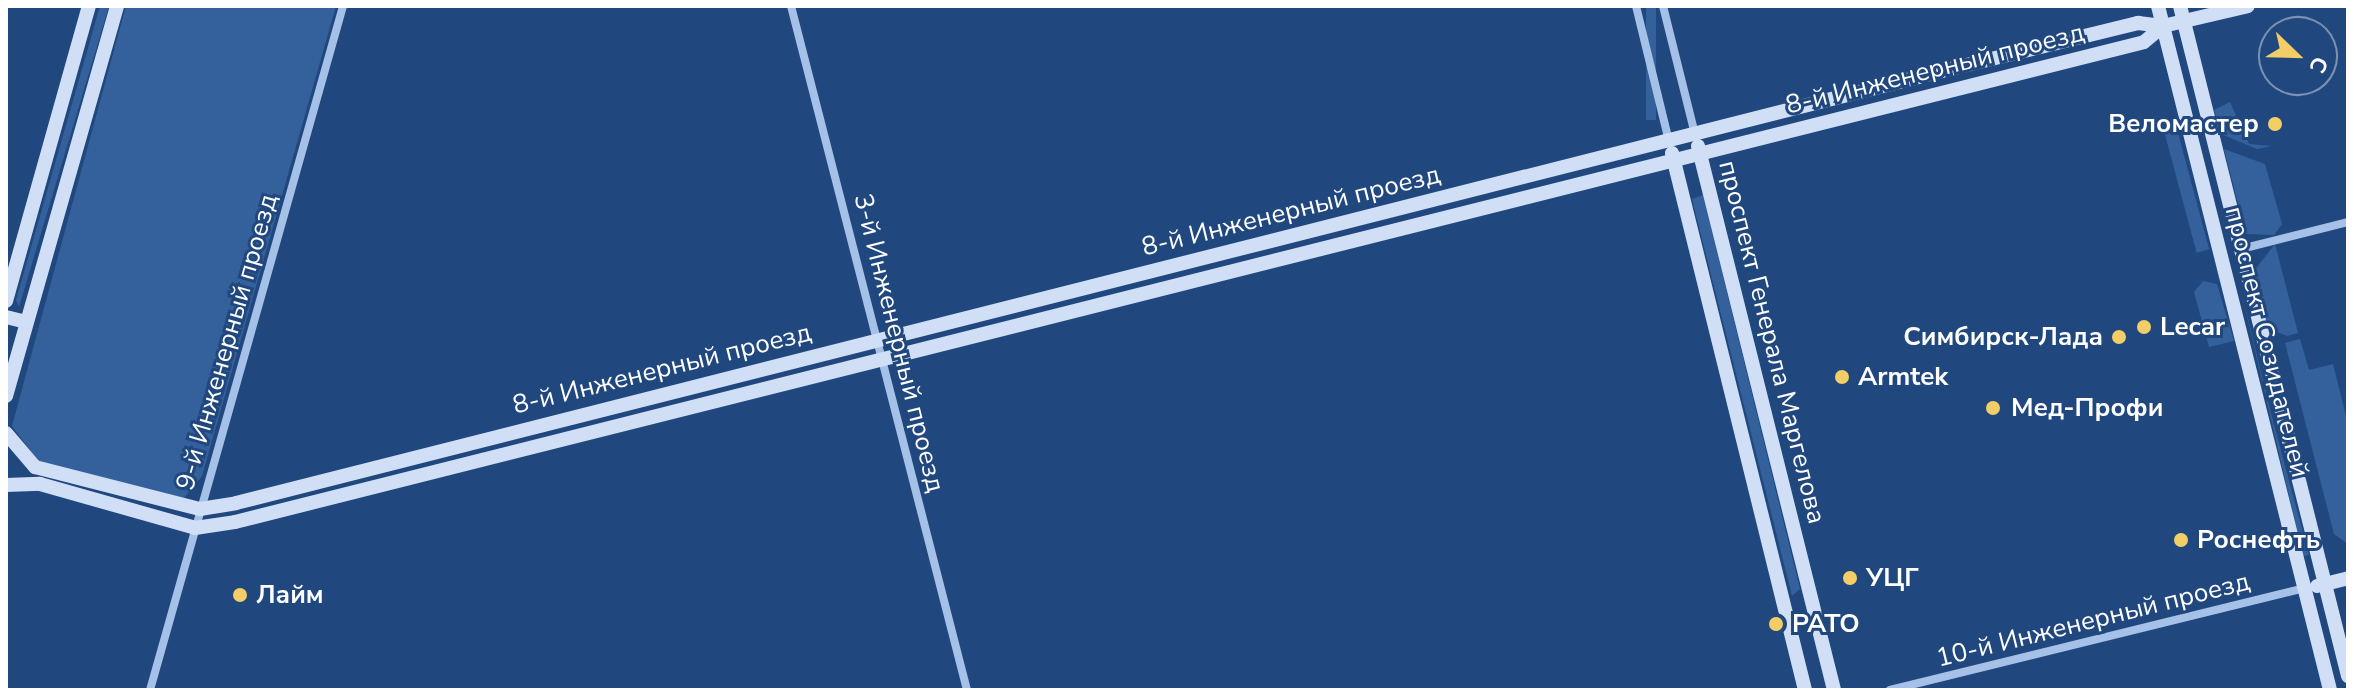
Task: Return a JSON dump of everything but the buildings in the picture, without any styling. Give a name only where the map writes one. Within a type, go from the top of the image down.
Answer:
[{"type":"street","points":[[6,301],[89,6]]},
{"type":"street","points":[[6,396],[117,6]]},
{"type":"street","name":"9-й Инженерный проезд","points":[[150,690],[343,6]]},
{"type":"street","name":"3-й Инженерный проезд","points":[[791,6],[967,690]]},
{"type":"street","name":"проспект Генерала Маргелова","points":[[1636,6],[1805,690]]},
{"type":"street","name":"проспект Генерала Маргелова","points":[[1663,6],[1834,690]]},
{"type":"street","name":"проспект Созидателей","points":[[2158,6],[2330,690]]},
{"type":"street","name":"проспект Созидателей","points":[[2180,6],[2348,676]]},
{"type":"street","points":[[2163,26],[2248,6]]},
{"type":"street","name":"8-й Инженерный проезд","points":[[6,433],[35,467],[200,509],[2138,23],[2163,26]]},
{"type":"street","name":"8-й Инженерный проезд","points":[[6,485],[40,484],[195,528],[2144,42],[2163,26]]},
{"type":"street","points":[[1759,118],[1763,137]]},
{"type":"street","points":[[2221,256],[2348,222]]},
{"type":"street","points":[[1021,303],[1025,321]]},
{"type":"street","points":[[6,317],[26,322]]},
{"type":"street","points":[[2305,588],[2348,578]]},
{"type":"street","name":"10-й Инженерный проезд","points":[[1890,690],[2305,588]]},
{"type":"street","points":[[1784,603],[1811,597]]},
{"type":"shaded area","points":[[100,6],[109,6],[19,307],[16,300]]},
{"type":"shaded area","points":[[126,6],[336,6],[202,476],[184,498],[39,462],[12,426]]},
{"type":"shaded area","points":[[1646,6],[1656,6],[1656,120],[1646,120]]},
{"type":"shaded area","points":[[2230,102],[2249,144],[2272,146],[2257,149],[2221,134],[2214,110]]},
{"type":"shaded area","points":[[2174,118],[2209,249],[2197,253],[2161,121]]},
{"type":"shaded area","points":[[2224,149],[2265,164],[2282,224],[2274,235],[2246,234]]},
{"type":"shaded area","points":[[1703,195],[1800,589],[1792,596],[1692,199]]},
{"type":"shaded area","points":[[2275,244],[2298,333],[2287,336],[2267,328],[2254,271]]},
{"type":"shaded area","points":[[2203,281],[2217,284],[2234,341],[2209,347],[2194,292]]},
{"type":"shaded area","points":[[2239,282],[2273,421],[2309,555],[2303,556]]},
{"type":"shaded area","points":[[2300,339],[2309,370],[2333,364],[2348,424],[2348,544],[2334,534],[2285,343]]},
{"type":"place","name":"Веломастер","points":[[2275,124]]},
{"type":"place","name":"Lecar","points":[[2144,327]]},
{"type":"place","name":"Симбирск-Лада","points":[[2119,337]]},
{"type":"place","name":"Armtek","points":[[1842,377]]},
{"type":"place","name":"Мед-Профи","points":[[1993,408]]},
{"type":"place","name":"Роснефть","points":[[2181,540]]},
{"type":"place","name":"УЦГ","points":[[1850,578]]},
{"type":"place","name":"Лайм","points":[[240,595]]},
{"type":"place","name":"РАТО","points":[[1776,624]]}]
